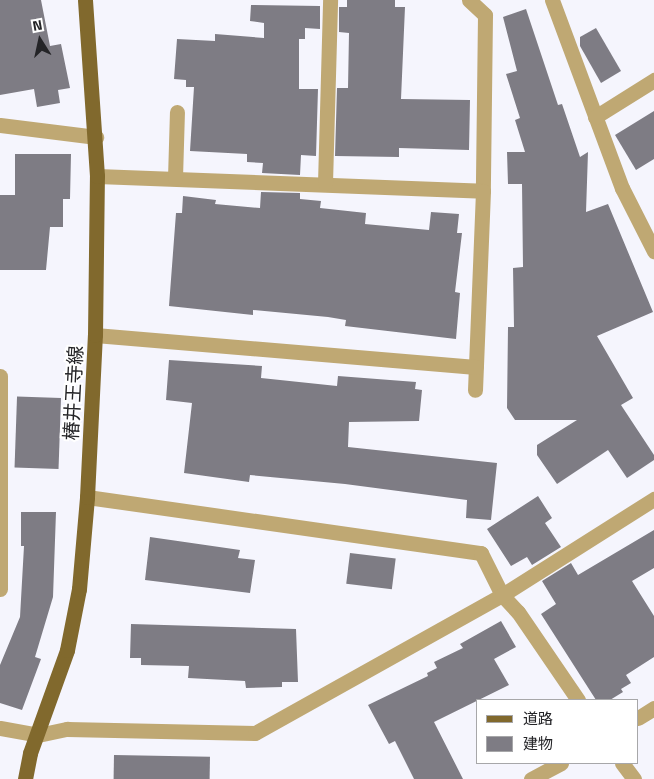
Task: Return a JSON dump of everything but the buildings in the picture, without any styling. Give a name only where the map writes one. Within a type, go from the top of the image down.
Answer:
[{"type":"main road","name":"椿井王寺線","points":[[25,779],[67,650],[79,588],[87,497],[96,335],[97,176],[96,137],[85,0]]},
{"type":"street","points":[[325,183],[330,0]]},
{"type":"street","points":[[469,0],[485,16],[483,191],[475,390]]},
{"type":"street","points":[[552,0],[622,188],[654,251]]},
{"type":"street","points":[[596,117],[654,80]]},
{"type":"street","points":[[175,178],[177,112]]},
{"type":"street","points":[[0,125],[96,137]]},
{"type":"street","points":[[97,176],[325,183],[483,191]]},
{"type":"street","points":[[96,335],[476,367]]},
{"type":"street","points":[[0,376],[0,589]]},
{"type":"street","points":[[87,497],[481,553],[502,595],[518,612],[577,699]]},
{"type":"street","points":[[0,728],[38,735],[67,729],[255,734],[502,595],[654,498]]},
{"type":"street","points":[[639,717],[654,708]]},
{"type":"street","points":[[531,779],[559,764]]},
{"type":"street","points":[[623,764],[634,779]]}]
